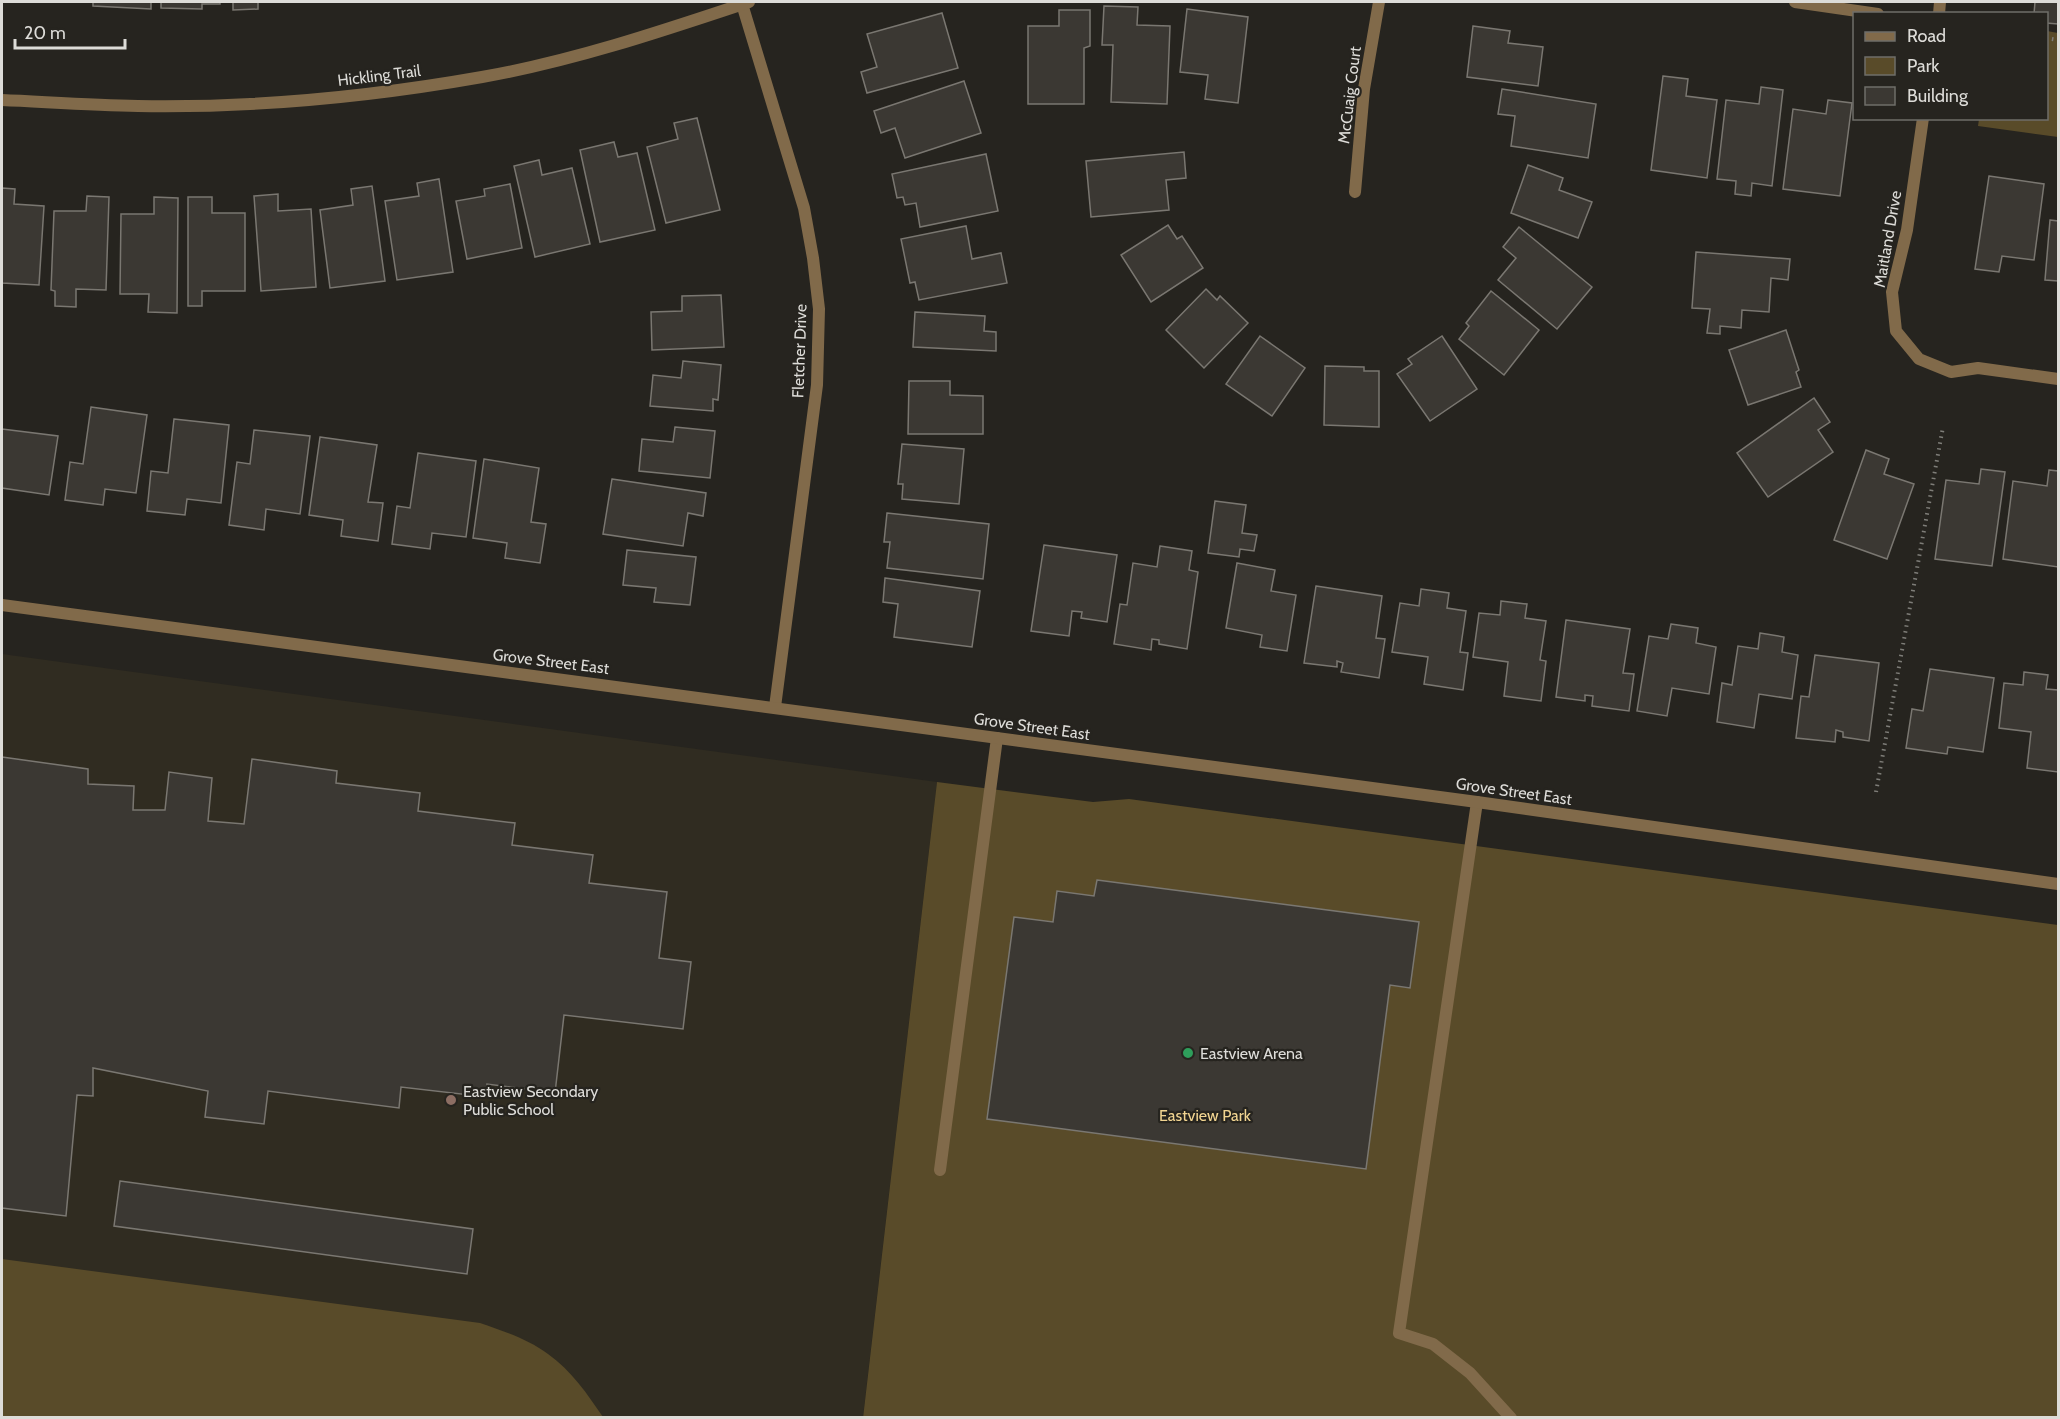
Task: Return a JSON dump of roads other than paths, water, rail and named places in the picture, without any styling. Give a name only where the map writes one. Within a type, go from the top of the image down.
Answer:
[{"type":"street","name":"McCuaig Court","points":[[1355,192],[1364,89],[1379,2]]},
{"type":"street","points":[[1795,2],[1864,12]]},
{"type":"street","name":"Hickling Trail","points":[[2,100],[139,106],[257,103],[356,95],[483,77],[543,64],[603,48],[746,3]]},
{"type":"street","name":"Fletcher Drive","points":[[746,3],[804,208],[819,309],[817,385],[775,707]]},
{"type":"street","name":"Maitland Drive","points":[[1923,120],[1907,230],[1892,292],[1896,331],[1919,359],[1950,372],[1978,368],[2058,379]]},
{"type":"street","name":"Grove Street East","points":[[2,605],[1477,802],[2058,884]]},
{"type":"street","points":[[940,1170],[997,738]]},
{"type":"street","points":[[1477,802],[1399,1333],[1433,1344],[1470,1373],[1511,1418]]},
{"type":"place","name":"Eastview Arena","points":[[1188,1053]]},
{"type":"place","name":"Eastview Secondary Public School","points":[[451,1100]]},
{"type":"park label","name":"Eastview Park","points":[[1205,1115]]}]
